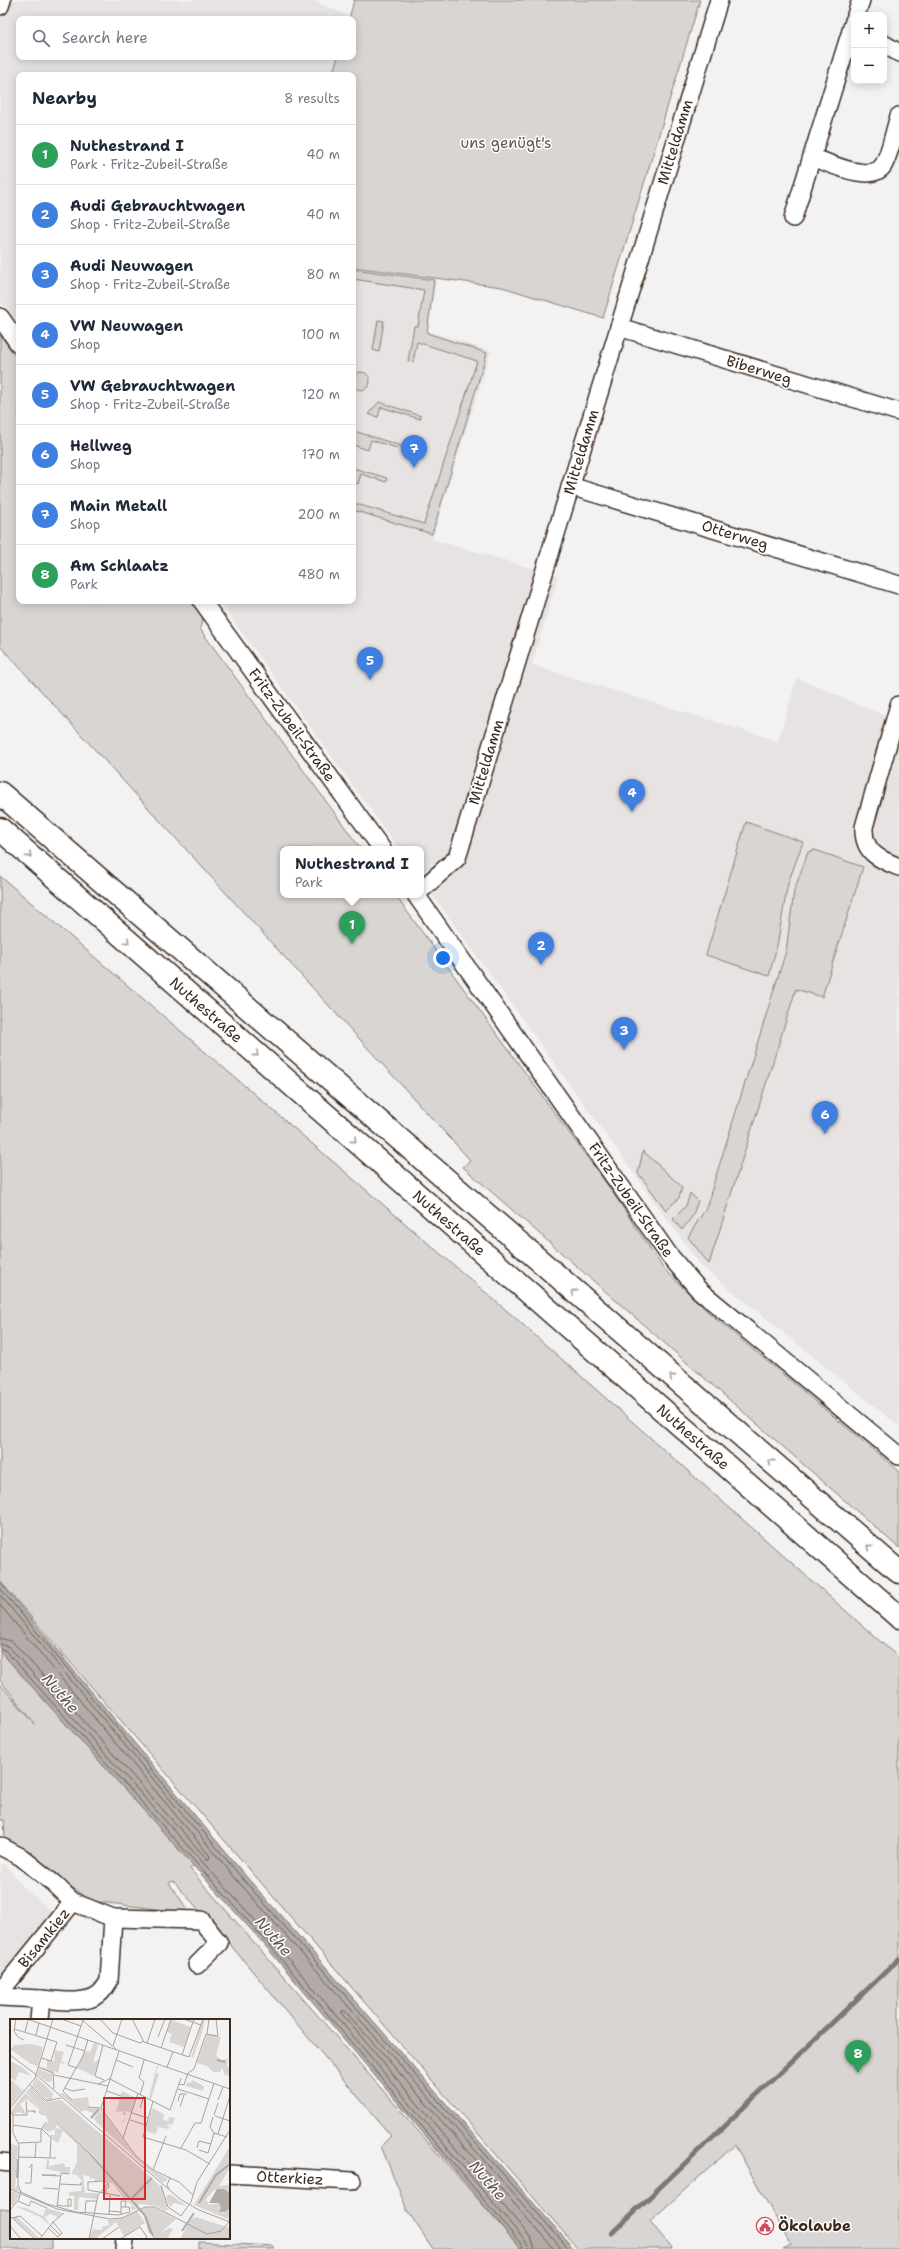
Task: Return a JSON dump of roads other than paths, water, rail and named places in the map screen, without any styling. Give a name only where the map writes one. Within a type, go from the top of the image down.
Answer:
[{"type":"highway","name":"Nuthestraße","points":[[0,793],[899,1572]]},
{"type":"highway","name":"Nuthestraße","points":[[0,830],[899,1617]]},
{"type":"street","points":[[0,6],[2,0]]},
{"type":"street","name":"Mitteldamm","points":[[424,887],[457,858],[719,0]]},
{"type":"street","points":[[857,12],[861,0]]},
{"type":"street","points":[[793,218],[851,32]]},
{"type":"street","points":[[887,46],[899,54]]},
{"type":"street","points":[[812,157],[862,173],[877,171],[883,165],[899,116]]},
{"type":"street","points":[[0,317],[16,340]]},
{"type":"street","name":"Biberweg","points":[[619,327],[899,412]]},
{"type":"street","name":"Otterweg","points":[[570,486],[899,585]]},
{"type":"street","name":"Fritz-Zubeil-Straße","points":[[204,604],[380,846]]},
{"type":"street","points":[[899,705],[864,827],[865,843],[873,854],[899,867]]},
{"type":"street","name":"Fritz-Zubeil-Straße","points":[[418,898],[669,1255],[699,1290],[899,1456]]},
{"type":"street","name":"Bisamkiez","points":[[0,1846],[21,1857],[73,1902],[113,1918],[201,1920],[219,1942],[197,1965]]},
{"type":"street","name":"Bisamkiez","points":[[0,1992],[73,1902]]},
{"type":"street","points":[[0,1997],[82,2000],[99,1995],[109,1981],[113,1918]]},
{"type":"street","points":[[39,2019],[41,1999]]},
{"type":"street","points":[[0,2162],[10,2163]]},
{"type":"street","name":"Otterkiez","points":[[230,2174],[352,2181]]},
{"type":"street","points":[[124,2249],[125,2239]]},
{"type":"water","name":"Nuthe","points":[[0,1582],[244,1874],[574,2249],[521,2249],[263,1943],[0,1651]]},
{"type":"waterway","points":[[612,2233],[899,1959]]},
{"type":"place","name":"Main Metall","points":[[414,468]]},
{"type":"place","name":"VW Gebrauchtwagen","points":[[370,680]]},
{"type":"place","name":"VW Neuwagen","points":[[632,812]]},
{"type":"place","name":"Nuthestrand I","points":[[352,944]]},
{"type":"place","name":"Audi Gebrauchtwagen","points":[[541,965]]},
{"type":"place","name":"Audi Neuwagen","points":[[624,1050]]},
{"type":"place","name":"Hellweg","points":[[825,1134]]},
{"type":"place","name":"Am Schlaatz","points":[[858,2073]]},
{"type":"place","name":"Ökolaube","points":[[765,2226]]},
{"type":"park label","name":"uns genügt's","points":[[506,143]]}]
